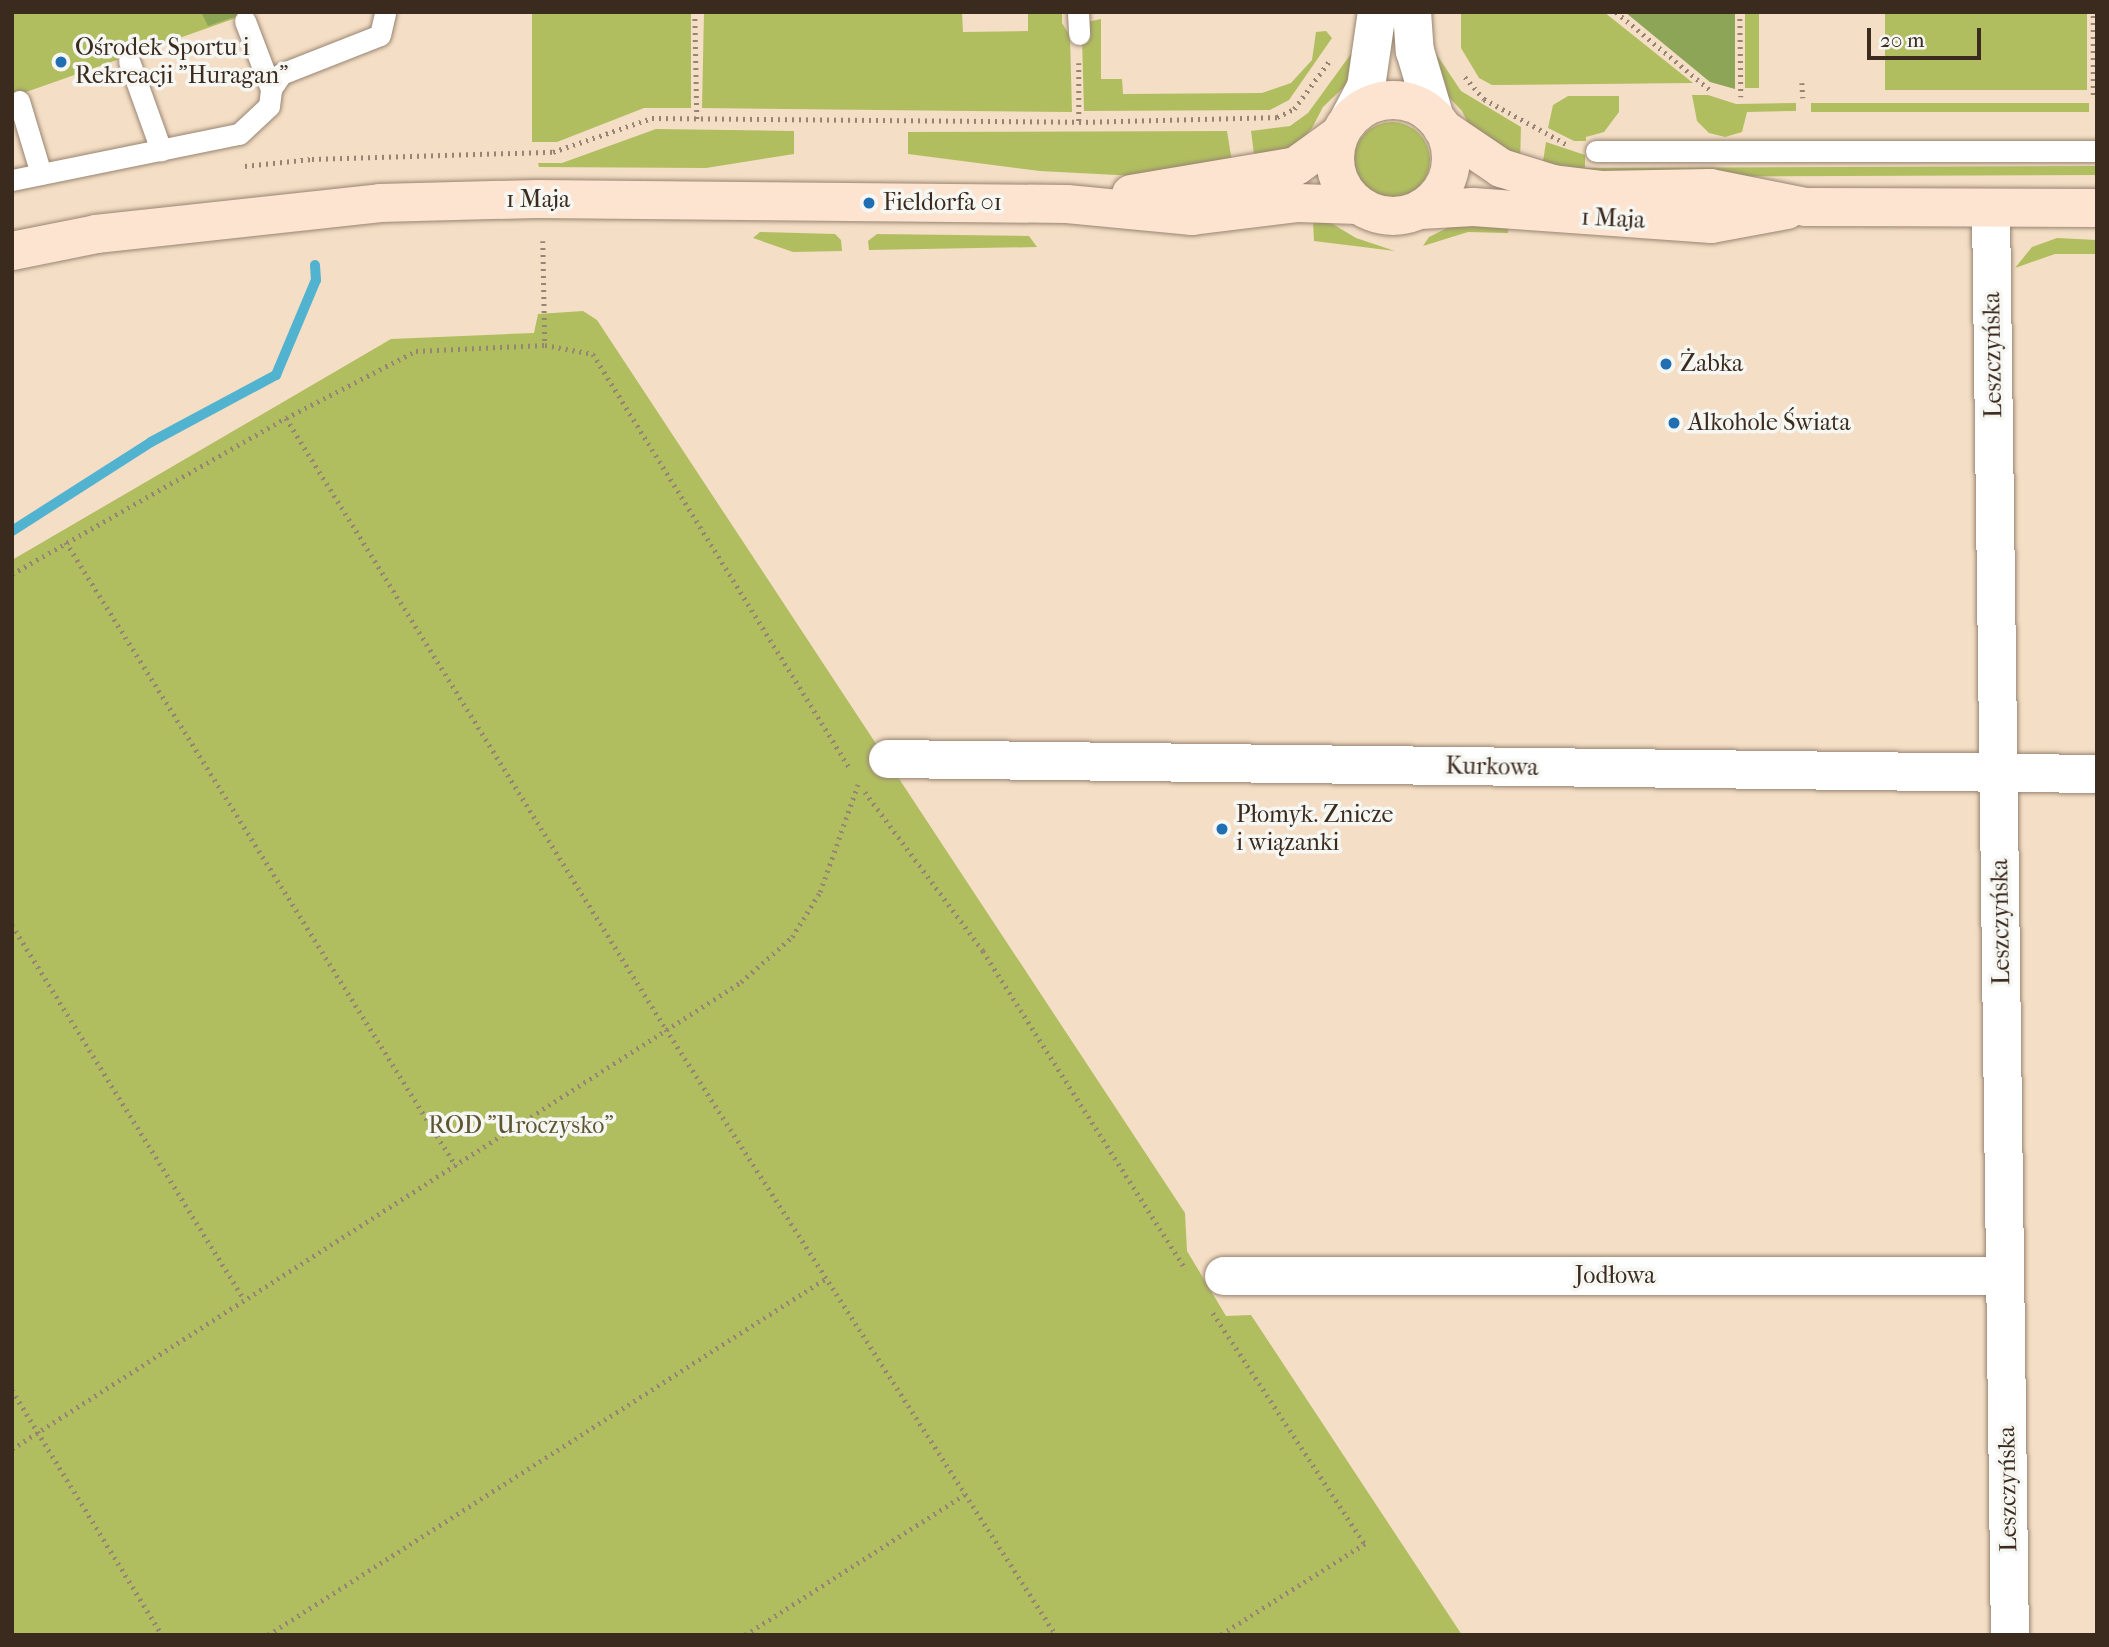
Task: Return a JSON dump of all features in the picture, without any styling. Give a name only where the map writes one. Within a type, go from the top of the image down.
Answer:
[{"type":"main road","points":[[1383,101],[1402,101],[1439,123],[1450,151],[1447,180],[1420,210],[1387,216],[1358,205],[1337,175],[1343,129],[1383,101]]},
{"type":"main road","name":"1 Maja","points":[[1439,123],[1501,169],[1553,184],[1601,190],[1710,188],[1806,206],[2097,208]]},
{"type":"main road","name":"1 Maja","points":[[1067,204],[1195,187],[1296,166],[1343,129]]},
{"type":"main road","name":"1 Maja","points":[[12,251],[96,234],[380,203],[537,199],[1067,204],[1192,216],[1298,203],[1358,205]]},
{"type":"main road","name":"1 Maja","points":[[1420,210],[1473,207],[1711,224],[1806,206]]},
{"type":"street","points":[[1343,129],[1366,87],[1377,12]]},
{"type":"street","points":[[1412,12],[1415,51],[1439,123]]},
{"type":"street","name":"Leszczyńska","points":[[1991,209],[2010,1635]]},
{"type":"street","name":"Kurkowa","points":[[888,759],[2097,774]]},
{"type":"street","name":"Jodłowa","points":[[1207,1285],[2005,1276]]},
{"type":"lane","points":[[1079,12],[1079,34]]},
{"type":"lane","points":[[271,89],[281,74],[301,63],[380,35],[385,13]]},
{"type":"lane","points":[[12,180],[239,135],[270,106],[271,89],[245,21]]},
{"type":"lane","points":[[129,61],[160,150]]},
{"type":"lane","points":[[19,102],[41,174]]},
{"type":"lane","points":[[1596,151],[2097,151]]},
{"type":"path","points":[[695,12],[696,119]]},
{"type":"path","points":[[1616,12],[1709,89]]},
{"type":"path","points":[[1740,12],[1741,97]]},
{"type":"path","points":[[2093,12],[2093,95]]},
{"type":"path","points":[[1079,34],[1079,122]]},
{"type":"path","points":[[234,167],[312,159],[553,152],[636,122],[696,119],[1079,122],[1277,117],[1294,109],[1337,49]]},
{"type":"path","points":[[1802,83],[1803,98]]},
{"type":"path","points":[[1474,88],[1484,99],[1565,144],[1596,151]]},
{"type":"path","points":[[542,241],[545,345]]},
{"type":"path","points":[[12,574],[286,418],[416,351],[545,345],[593,354],[858,783],[983,951],[1207,1285],[1365,1544],[1220,1635]]},
{"type":"path","points":[[286,418],[666,1029],[1056,1635]]},
{"type":"path","points":[[66,542],[456,1166]]},
{"type":"path","points":[[12,1449],[243,1297],[456,1166],[741,982],[792,937],[820,892],[858,783],[888,759]]},
{"type":"path","points":[[12,925],[243,1297]]},
{"type":"path","points":[[268,1635],[828,1278]]},
{"type":"path","points":[[12,1390],[162,1635]]},
{"type":"path","points":[[745,1635],[964,1495]]},
{"type":"green space","name":"Ośrodek Sportu i Rekreacji \"Huragan\"","points":[[12,12],[253,12],[12,97]]},
{"type":"green space","points":[[201,12],[248,12],[208,26]]},
{"type":"green space","points":[[532,12],[691,12],[691,108],[644,108],[557,142],[532,142]]},
{"type":"green space","points":[[704,12],[962,12],[963,32],[1028,31],[1028,12],[1062,12],[1062,23],[1070,36],[1072,112],[702,108]]},
{"type":"green space","points":[[1461,12],[1604,12],[1693,83],[1492,85],[1479,78],[1461,48]]},
{"type":"green space","points":[[1625,12],[1735,12],[1735,89],[1710,82]]},
{"type":"green space","points":[[1745,12],[1759,12],[1759,88],[1745,88]]},
{"type":"green space","points":[[1885,12],[2087,12],[2087,90],[1885,90]]},
{"type":"green space","points":[[1101,19],[1101,79],[1122,79],[1123,94],[1262,93],[1291,83],[1312,60],[1316,32],[1326,31],[1332,38],[1289,100],[1270,110],[1084,111],[1082,38],[1087,22]]},
{"type":"green space","points":[[1431,46],[1461,91],[1521,127],[1520,164],[1477,141],[1462,111],[1446,94]]},
{"type":"green space","points":[[1356,47],[1348,83],[1323,107],[1312,128],[1296,146],[1255,162],[1251,131],[1290,126],[1308,113]]},
{"type":"green space","points":[[1692,95],[1708,95],[1736,104],[1796,103],[1796,111],[1747,112],[1742,132],[1725,137],[1709,133],[1697,121]]},
{"type":"green space","points":[[1568,96],[1619,96],[1619,112],[1604,132],[1586,137],[1586,141],[1574,141],[1548,128],[1553,105]]},
{"type":"green space","points":[[1811,103],[2089,103],[2089,112],[1811,112]]},
{"type":"green space","points":[[1392,122],[1407,125],[1419,133],[1427,145],[1430,160],[1427,175],[1419,187],[1407,195],[1392,198],[1377,195],[1365,187],[1357,175],[1354,160],[1357,145],[1365,133],[1377,125]]},
{"type":"green space","points":[[656,129],[794,131],[794,154],[706,168],[539,167],[538,163],[562,163]]},
{"type":"green space","points":[[1227,131],[1233,168],[1136,176],[1040,171],[908,154],[908,132]]},
{"type":"green space","points":[[1546,142],[1585,155],[1585,168],[2097,166],[2097,175],[1610,177],[1542,168]]},
{"type":"green space","points":[[1313,221],[1331,223],[1356,238],[1395,251],[1314,241]]},
{"type":"green space","points":[[1457,223],[1509,224],[1508,233],[1468,232],[1423,246],[1429,237]]},
{"type":"green space","points":[[760,232],[835,234],[841,240],[842,251],[793,252],[753,238]]},
{"type":"green space","points":[[877,234],[1029,236],[1037,247],[869,250],[868,241]]},
{"type":"green space","points":[[2057,238],[2097,240],[2097,254],[2055,254],[2015,268],[2032,247]]},
{"type":"green space","name":"ROD \"Uroczysko\"","points":[[583,311],[597,320],[1185,1213],[1187,1251],[1226,1316],[1251,1315],[1462,1635],[12,1635],[12,560],[391,339],[534,333],[538,314]]},
{"type":"waterway","points":[[12,531],[151,442],[276,375],[316,280],[315,265]]},
{"type":"place","name":"Ośrodek Sportu i Rekreacji \"Huragan\"","points":[[61,62]]},
{"type":"place","name":"Fieldorfa 01","points":[[869,203]]},
{"type":"place","name":"Żabka","points":[[1666,364]]},
{"type":"place","name":"Alkohole Świata","points":[[1674,423]]},
{"type":"place","name":"Płomyk. Znicze i wiązanki","points":[[1222,829]]}]
